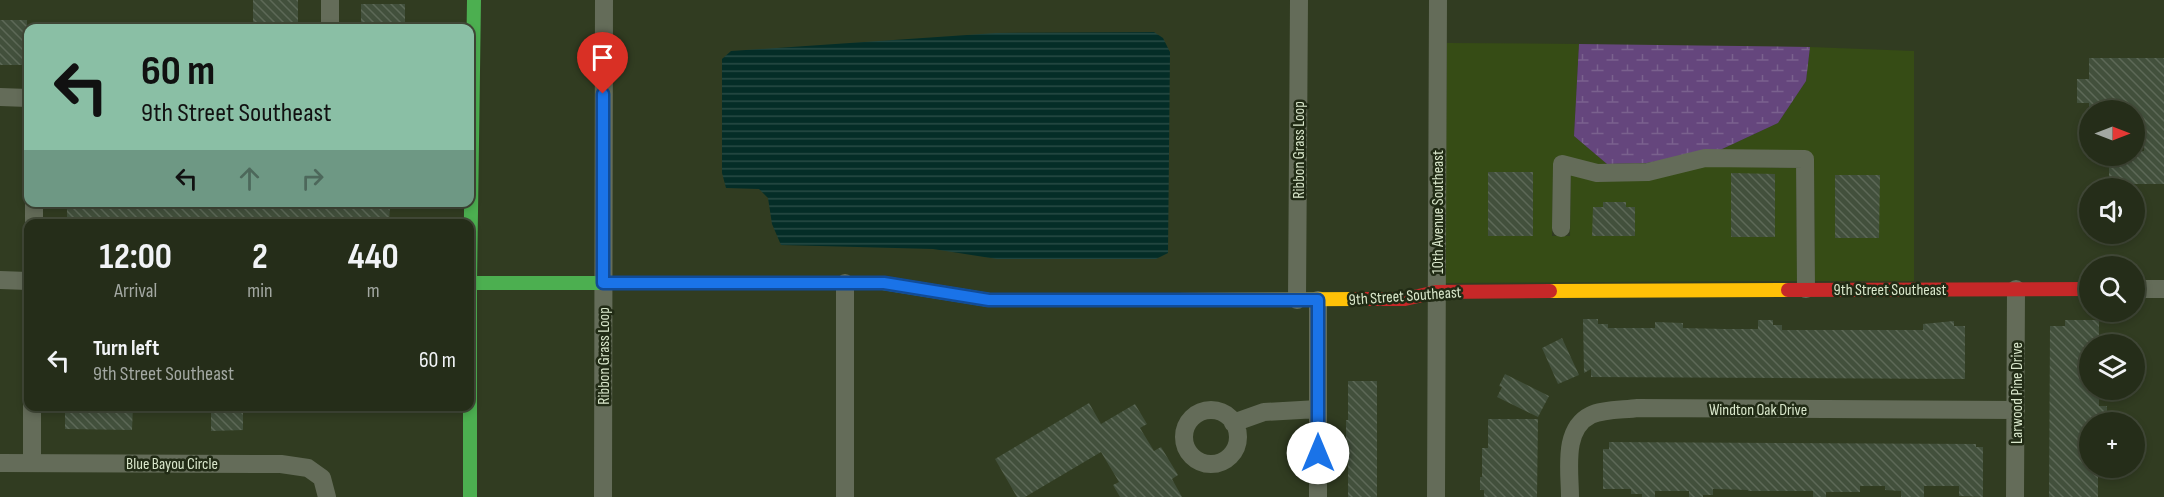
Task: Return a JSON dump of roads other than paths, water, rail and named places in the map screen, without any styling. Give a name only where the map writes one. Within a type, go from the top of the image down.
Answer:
[{"type":"street","points":[[330,0],[330,24]]},
{"type":"street","points":[[474,0],[474,24]]},
{"type":"street","name":"Ribbon Grass Loop","points":[[603,497],[604,0]]},
{"type":"street","name":"Ribbon Grass Loop","points":[[1298,300],[1299,0]]},
{"type":"street","name":"10th Avenue Southeast","points":[[1436,497],[1438,0]]},
{"type":"street","points":[[0,98],[24,98]]},
{"type":"street","points":[[1561,228],[1562,164],[1597,173],[1648,172],[1705,158],[1805,159],[1806,289]]},
{"type":"street","points":[[0,280],[24,280]]},
{"type":"street","name":"9th Street Southeast","points":[[474,283],[884,283],[989,300],[1405,299],[1436,292],[2079,289]]},
{"type":"street","points":[[845,283],[845,497]]},
{"type":"street","name":"Larwood Pine Drive","points":[[2015,497],[2016,289]]},
{"type":"street","points":[[2145,289],[2164,289]]},
{"type":"street","points":[[1318,300],[1318,497]]},
{"type":"street","name":"Windton Oak Drive","points":[[1570,497],[1570,445],[1579,425],[1592,415],[1638,408],[2016,410]]},
{"type":"street","points":[[1233,423],[1264,412],[1318,409]]},
{"type":"street","points":[[32,411],[32,463]]},
{"type":"street","points":[[470,411],[470,497]]},
{"type":"street","name":"Blue Bayou Circle","points":[[0,463],[281,464],[308,468],[322,478],[327,497]]},
{"type":"water","points":[[1154,32],[1163,38],[1170,52],[1168,253],[1156,259],[997,259],[933,249],[781,245],[772,224],[768,198],[759,189],[726,188],[722,173],[722,59],[731,51],[996,33]]}]
